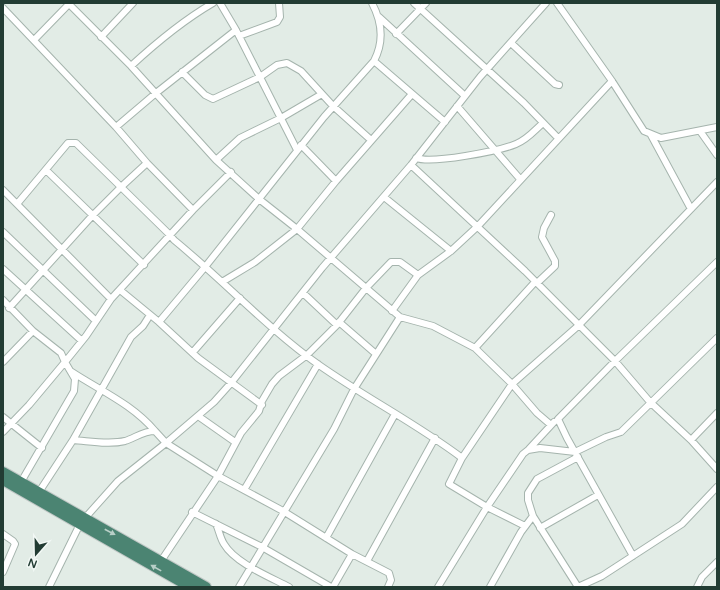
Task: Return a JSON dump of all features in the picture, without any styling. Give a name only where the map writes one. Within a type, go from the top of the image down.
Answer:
[{"type":"highway","points":[[3,472],[39,492],[82,521],[190,587]]},
{"type":"highway","points":[[3,480],[161,561],[206,587]]},
{"type":"street","points":[[34,40],[69,3],[131,66],[216,160],[231,172],[258,199],[297,229],[400,317],[433,326],[475,348],[512,384],[537,413],[551,425]]},
{"type":"street","points":[[101,37],[132,3]]},
{"type":"street","points":[[131,66],[164,35],[188,17],[212,3]]},
{"type":"street","points":[[220,3],[236,30],[281,118],[299,148],[336,181]]},
{"type":"street","points":[[239,36],[276,22],[280,17],[279,3]]},
{"type":"street","points":[[372,3],[379,17],[465,96]]},
{"type":"street","points":[[414,3],[558,138]]},
{"type":"street","points":[[396,34],[426,3]]},
{"type":"street","points":[[49,587],[82,521],[118,481],[198,416],[231,383],[303,292],[411,165],[486,70],[546,3]]},
{"type":"street","points":[[558,3],[612,81],[640,125],[651,135],[691,210]]},
{"type":"street","points":[[3,8],[116,127],[147,163],[193,210]]},
{"type":"street","points":[[159,322],[206,267],[258,199],[333,106],[374,61],[380,42],[379,17]]},
{"type":"street","points":[[116,127],[156,93],[236,30]]},
{"type":"street","points":[[511,43],[556,84],[559,85]]},
{"type":"street","points":[[374,61],[445,122]]},
{"type":"street","points":[[182,72],[205,95],[213,99],[260,77],[277,65],[288,63],[301,71],[333,106],[371,140]]},
{"type":"street","points":[[392,311],[418,275],[451,251],[478,226],[612,81]]},
{"type":"street","points":[[216,160],[240,138],[281,118],[322,94]]},
{"type":"street","points":[[222,282],[255,262],[297,229],[336,181],[412,94]]},
{"type":"street","points":[[457,106],[520,179]]},
{"type":"street","points":[[416,158],[432,160],[494,150],[517,144],[543,123]]},
{"type":"street","points":[[651,135],[661,138],[717,127]]},
{"type":"street","points":[[700,131],[717,155]]},
{"type":"street","points":[[17,204],[66,145],[72,142],[76,143],[170,235],[274,328],[318,364],[354,389],[435,438],[462,458]]},
{"type":"street","points":[[9,308],[92,216],[147,163]]},
{"type":"street","points":[[411,165],[478,226],[615,361],[650,402],[691,440],[717,469]]},
{"type":"street","points":[[46,170],[144,265]]},
{"type":"street","points":[[3,432],[29,405],[65,362],[82,341],[111,299],[144,265],[193,210],[231,172]]},
{"type":"street","points":[[524,526],[487,507],[449,484],[462,458],[512,384],[578,326],[717,183]]},
{"type":"street","points":[[3,190],[111,299]]},
{"type":"street","points":[[384,197],[451,251]]},
{"type":"street","points":[[475,348],[536,283],[555,266],[555,261],[542,237],[544,228],[552,215]]},
{"type":"street","points":[[3,232],[96,321]]},
{"type":"street","points":[[161,561],[192,512],[218,476],[235,442],[259,411],[272,384],[279,376],[307,355],[338,323],[366,288],[391,262],[400,262],[418,275]]},
{"type":"street","points":[[438,587],[487,507],[523,454],[615,361],[717,262]]},
{"type":"street","points":[[3,269],[82,341]]},
{"type":"street","points":[[120,290],[159,322],[198,358],[262,405]]},
{"type":"street","points":[[303,292],[376,354]]},
{"type":"street","points":[[193,352],[240,298]]},
{"type":"street","points":[[3,300],[9,308],[33,330],[61,353],[75,378],[74,391],[21,482]]},
{"type":"street","points":[[39,492],[103,390],[131,337],[143,326],[150,315]]},
{"type":"street","points":[[239,587],[283,511],[334,429],[354,389],[400,317]]},
{"type":"street","points":[[3,362],[33,330]]},
{"type":"street","points":[[717,338],[621,432],[576,455],[537,479],[531,486],[528,493],[528,500],[533,516],[578,587],[602,576],[682,524],[717,487]]},
{"type":"street","points":[[3,352],[10,355]]},
{"type":"street","points":[[244,490],[318,364]]},
{"type":"street","points":[[70,371],[103,390],[143,417],[166,443],[218,476],[283,511],[352,554],[389,573],[391,580],[388,587]]},
{"type":"street","points":[[691,440],[717,413]]},
{"type":"street","points":[[326,538],[395,414]]},
{"type":"street","points":[[198,416],[235,442]]},
{"type":"street","points":[[3,417],[42,448]]},
{"type":"street","points":[[558,419],[576,455],[633,556]]},
{"type":"street","points":[[73,440],[125,441],[148,431],[155,431]]},
{"type":"street","points":[[368,562],[435,438]]},
{"type":"street","points":[[528,450],[540,448],[576,455]]},
{"type":"street","points":[[540,528],[598,495]]},
{"type":"street","points":[[192,512],[262,547],[332,587],[352,554]]},
{"type":"street","points":[[490,587],[524,526],[533,516]]},
{"type":"street","points":[[216,524],[224,544],[231,552],[251,567],[289,587]]},
{"type":"street","points":[[3,534],[15,544],[3,572]]},
{"type":"street","points":[[697,587],[702,577],[717,562]]}]
